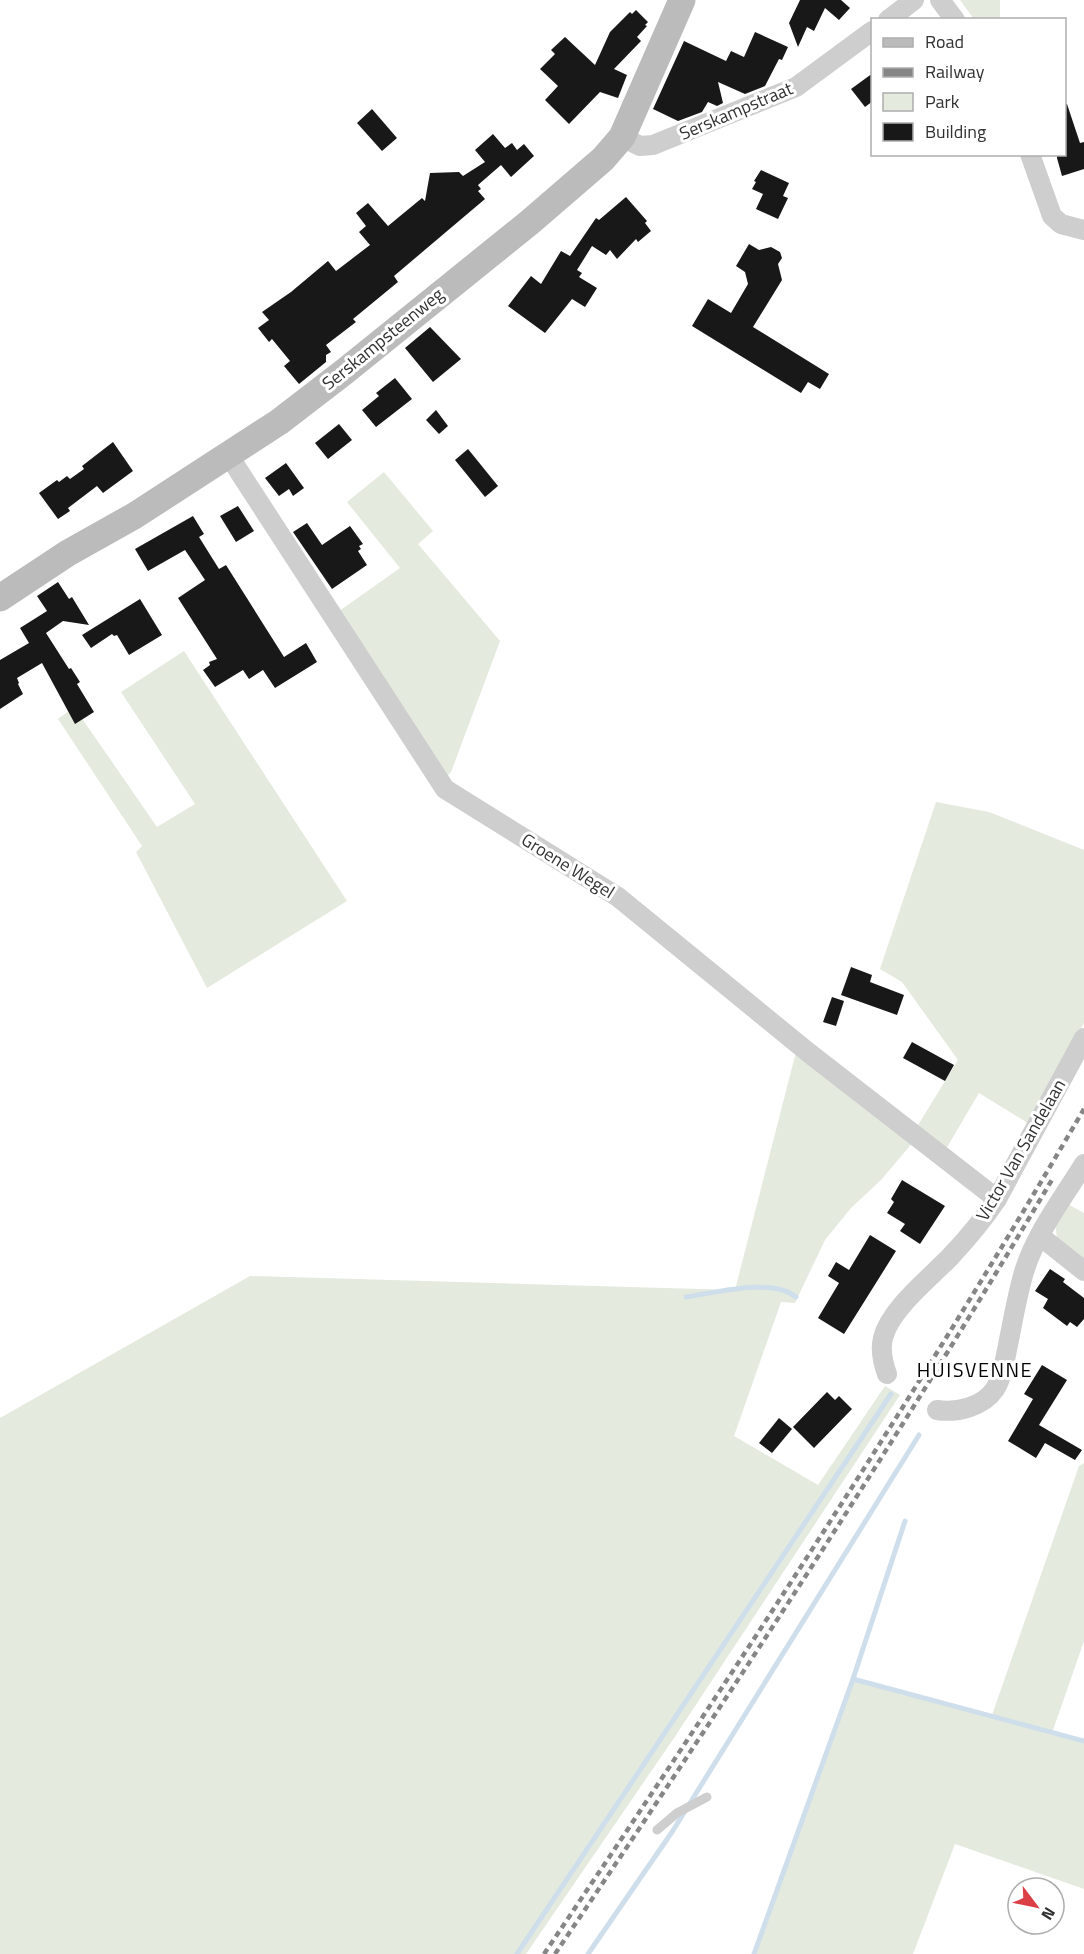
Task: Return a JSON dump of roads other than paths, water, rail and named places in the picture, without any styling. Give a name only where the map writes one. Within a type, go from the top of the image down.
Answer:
[{"type":"street","name":"Serskampsteenweg","points":[[0,598],[68,553],[134,516],[279,422],[522,229],[603,159],[622,137],[682,0]]},
{"type":"street","points":[[891,18],[914,0]]},
{"type":"street","points":[[940,0],[954,18]]},
{"type":"street","name":"Serskampstraat","points":[[622,137],[640,146],[653,145],[796,87],[871,32]]},
{"type":"street","points":[[1031,156],[1052,216],[1061,224],[1084,230]]},
{"type":"street","name":"Groene Wegel","points":[[229,456],[446,789],[618,897],[809,1053],[997,1199]]},
{"type":"street","name":"Victor Van Sandelaan","points":[[887,1374],[882,1351],[883,1339],[890,1322],[981,1223],[997,1199],[1084,1038]]},
{"type":"street","points":[[937,1410],[954,1411],[977,1404],[995,1389],[1004,1364],[1024,1271],[1040,1236],[1084,1164]]},
{"type":"street","points":[[1040,1236],[1084,1271]]},
{"type":"lane","points":[[657,1830],[677,1813],[707,1797]]},
{"type":"waterway","points":[[686,1297],[758,1287],[786,1291],[796,1297]]},
{"type":"waterway","points":[[517,1954],[891,1394]]},
{"type":"waterway","points":[[588,1954],[672,1832],[919,1435]]},
{"type":"waterway","points":[[853,1679],[905,1521]]},
{"type":"waterway","points":[[754,1954],[853,1679],[1084,1741]]},
{"type":"railway","points":[[544,1954],[684,1746],[821,1536],[955,1324],[1084,1109]]},
{"type":"railway","points":[[555,1954],[810,1570],[994,1277],[1053,1178]]},
{"type":"district","name":"HUISVENNE","points":[[975,1370]]}]
